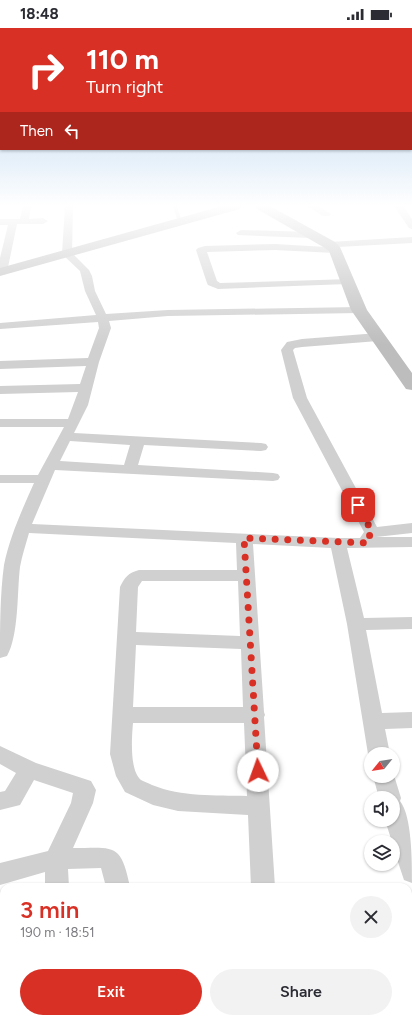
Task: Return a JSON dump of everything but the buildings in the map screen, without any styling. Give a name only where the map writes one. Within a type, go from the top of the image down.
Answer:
[{"type":"street","points":[[3,252],[1,272],[73,252]]},
{"type":"street","points":[[202,252],[212,283],[218,286],[347,281]]},
{"type":"street","points":[[334,252],[359,310],[410,378]]},
{"type":"street","points":[[0,651],[4,635],[12,565],[22,528],[43,479],[73,423],[105,328],[102,317],[90,291],[87,276],[84,270],[67,254]]},
{"type":"street","points":[[0,326],[168,313],[359,310]]},
{"type":"street","points":[[370,538],[300,398],[287,350],[292,345],[302,343],[378,337]]},
{"type":"street","points":[[0,365],[93,362]]},
{"type":"street","points":[[0,390],[86,388]]},
{"type":"street","points":[[0,423],[73,423]]},
{"type":"street","points":[[66,437],[261,446]]},
{"type":"street","points":[[130,469],[138,441]]},
{"type":"street","points":[[50,465],[274,477]]},
{"type":"street","points":[[0,478],[43,479]]},
{"type":"street","points":[[22,528],[338,543],[370,538],[412,528]]},
{"type":"street","points":[[244,538],[259,785],[258,806],[263,883]]},
{"type":"street","points":[[370,538],[412,542]]},
{"type":"street","points":[[338,543],[356,624],[378,747]]},
{"type":"street","points":[[246,575],[135,577],[131,582],[121,754],[127,776],[133,786],[161,798],[178,802],[258,806]]},
{"type":"street","points":[[356,624],[412,622]]},
{"type":"street","points":[[127,638],[250,643]]},
{"type":"street","points":[[123,715],[255,715]]},
{"type":"street","points":[[373,721],[412,720]]},
{"type":"street","points":[[0,754],[29,770],[83,787],[85,790],[82,803],[56,859],[57,883]]},
{"type":"street","points":[[0,801],[12,798],[29,770]]},
{"type":"street","points":[[400,826],[408,846],[412,872]]},
{"type":"street","points":[[0,874],[56,859],[107,858],[114,866],[117,883]]},
{"type":"route","points":[[258,771],[244,538],[338,543],[368,543],[368,538],[372,532],[358,505]]}]
